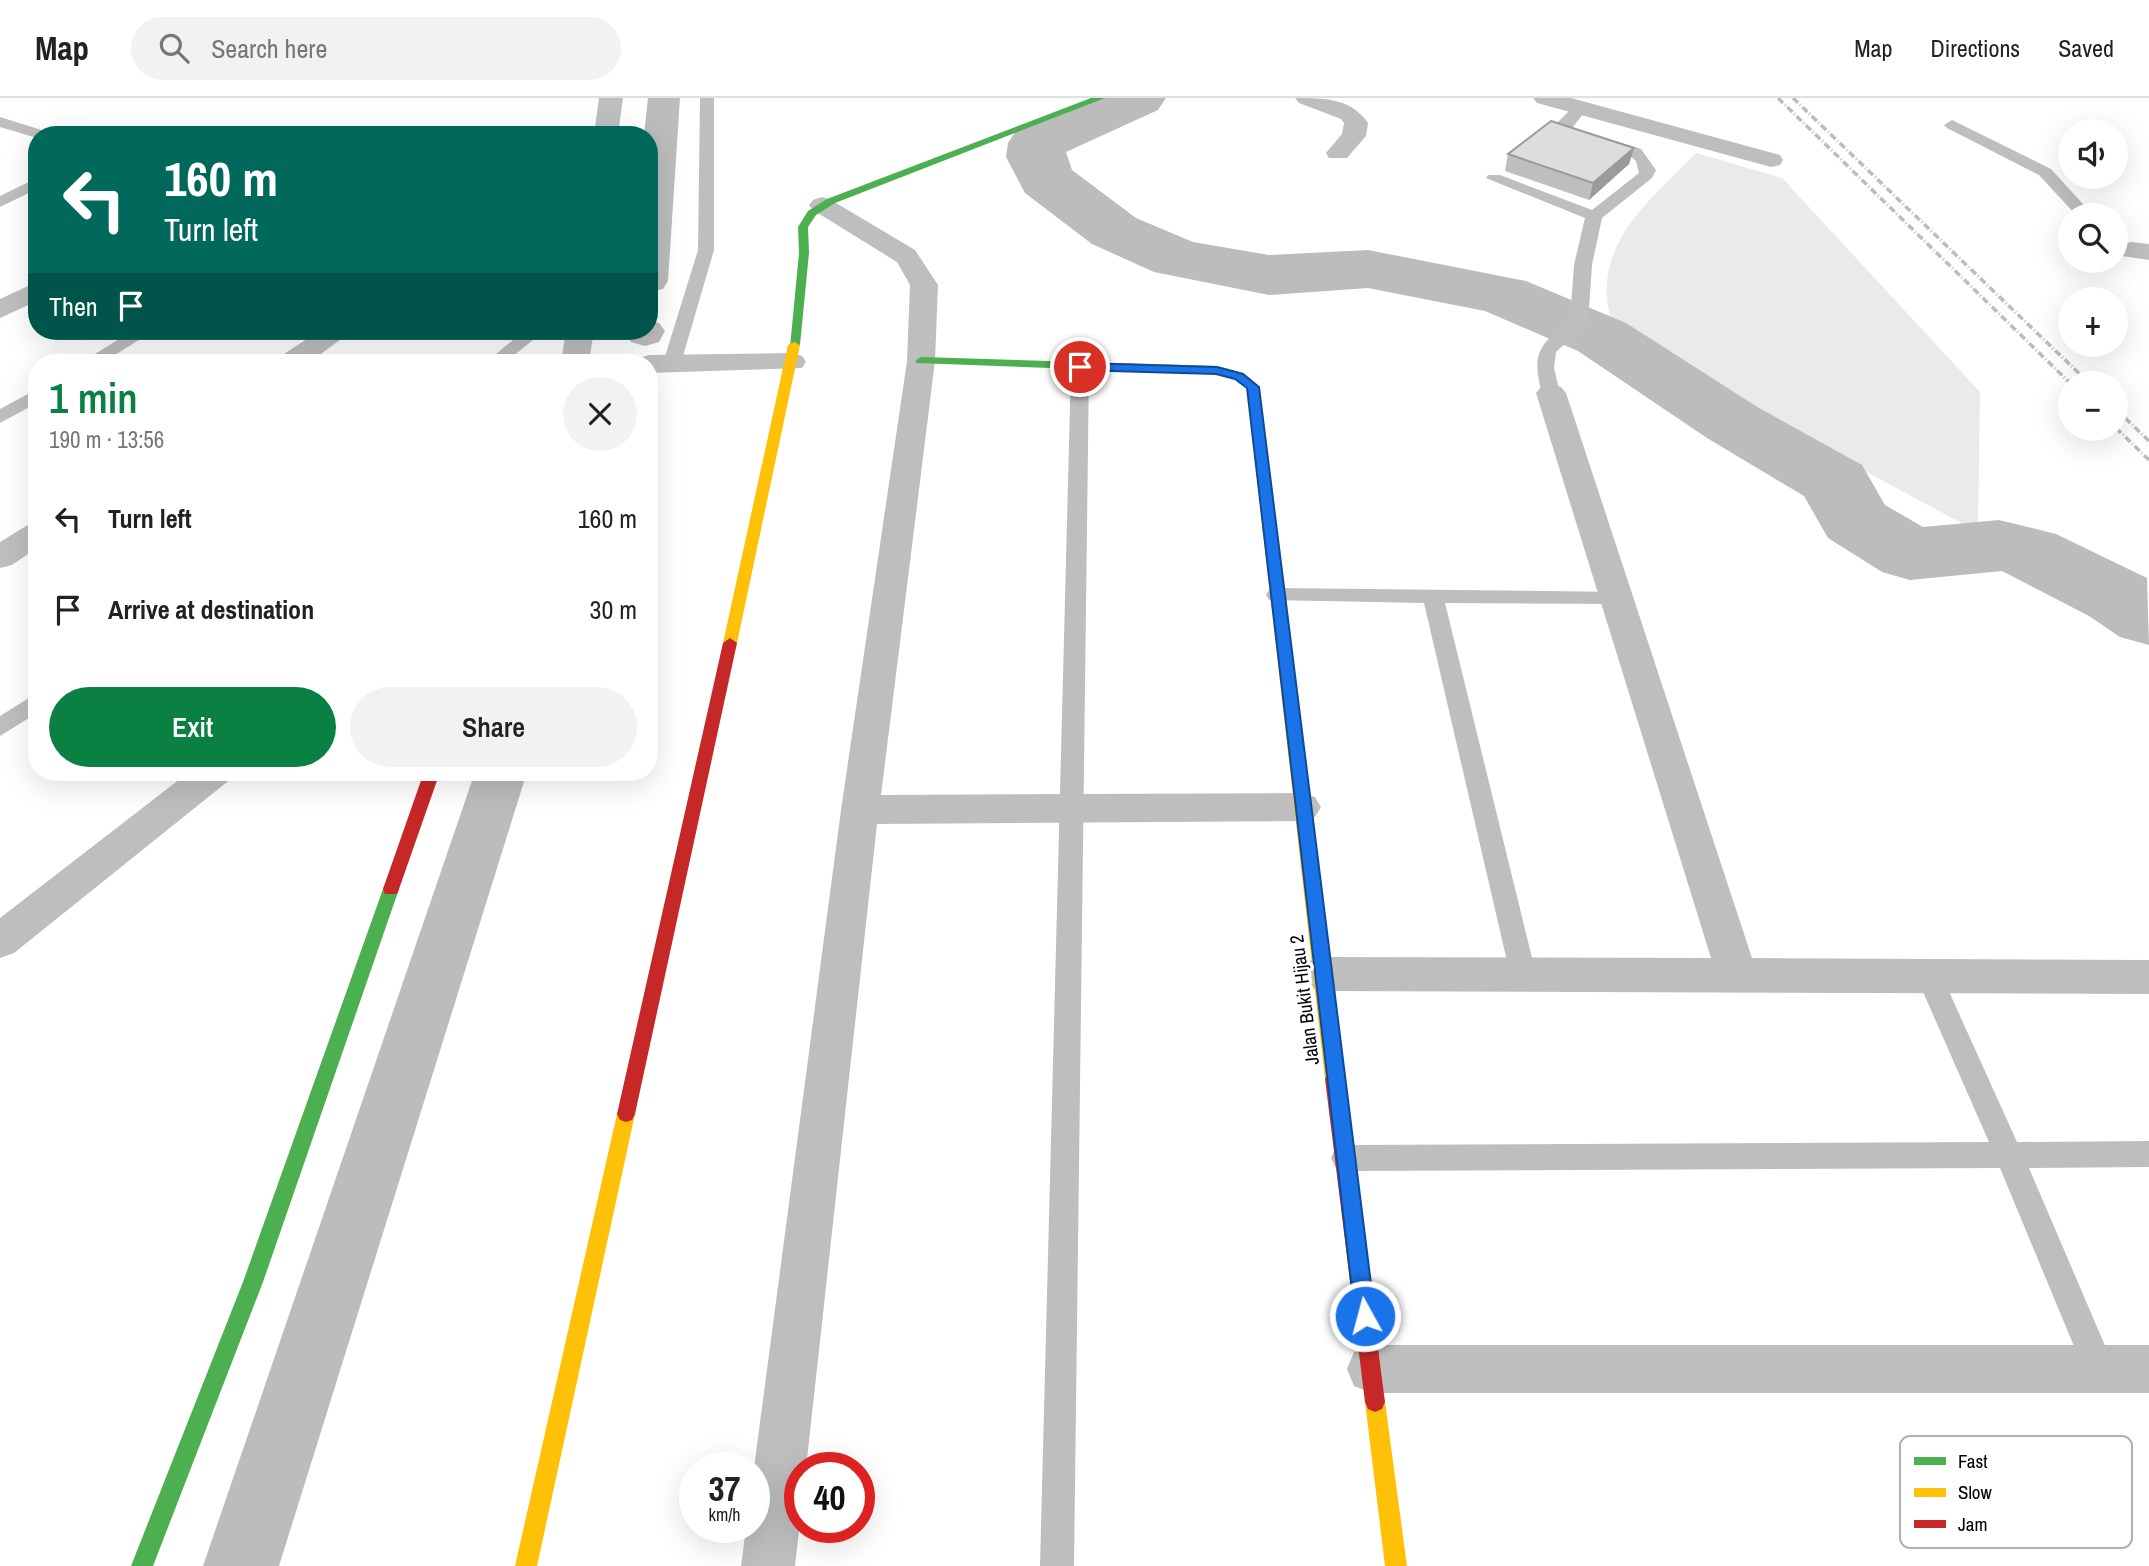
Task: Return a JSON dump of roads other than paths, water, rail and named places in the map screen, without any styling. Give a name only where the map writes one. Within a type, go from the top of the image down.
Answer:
[{"type":"street","points":[[607,126],[611,98]]},
{"type":"street","points":[[526,1566],[792,362],[804,253],[803,227],[812,213],[822,205],[1100,98]]},
{"type":"street","points":[[1307,98],[1349,114],[1356,123],[1354,136],[1338,153]]},
{"type":"street","points":[[1545,98],[1770,160]]},
{"type":"street","points":[[768,1566],[860,810],[921,361],[924,285],[916,269],[906,256],[822,205]]},
{"type":"street","points":[[0,310],[28,295]]},
{"type":"street","points":[[304,354],[325,340]]},
{"type":"street","points":[[921,361],[1080,367]]},
{"type":"street","points":[[661,364],[792,362]]},
{"type":"street","name":"Jalan Bukit Hijau 2","points":[[1080,367],[1217,370],[1239,376],[1253,387],[1321,974],[1396,1566]]},
{"type":"street","points":[[1552,393],[1737,976]]},
{"type":"street","points":[[0,941],[203,781]]},
{"type":"street","points":[[142,1566],[253,1282],[429,781]]},
{"type":"street","points":[[860,810],[1302,807]]},
{"type":"street","points":[[1321,974],[2149,977]]},
{"type":"street","points":[[1372,1369],[2149,1369]]},
{"type":"lane","points":[[661,364],[706,250],[707,98]]},
{"type":"lane","points":[[1552,393],[1543,360],[1546,350],[1579,323],[1583,265],[1594,216],[1646,175],[1648,170],[1643,159],[1635,152],[1566,131],[1563,125],[1580,107]]},
{"type":"lane","points":[[0,122],[28,130]]},
{"type":"lane","points":[[1952,125],[2030,162],[2045,172],[2074,203]]},
{"type":"lane","points":[[1494,178],[1594,216]]},
{"type":"lane","points":[[0,202],[28,188]]},
{"type":"lane","points":[[105,354],[129,340]]},
{"type":"lane","points":[[505,354],[523,340]]},
{"type":"lane","points":[[1057,1566],[1080,367]]},
{"type":"lane","points":[[0,416],[28,400]]},
{"type":"lane","points":[[1277,595],[1616,597]]},
{"type":"lane","points":[[1433,596],[1523,974]]},
{"type":"lane","points":[[0,727],[28,707]]},
{"type":"lane","points":[[1929,976],[2009,1155],[2099,1369]]},
{"type":"lane","points":[[1345,1158],[2149,1154]]},
{"type":"waterway","points":[[658,171],[664,98]]},
{"type":"waterway","points":[[1138,98],[1037,143],[1036,157],[1046,180],[1114,231],[1177,258],[1269,275],[1368,269],[1503,295],[1602,337],[1733,423],[1835,482],[1855,521],[1910,554],[1999,545],[2028,552],[2118,597],[2149,617]]},
{"type":"waterway","points":[[241,1566],[498,781]]},
{"type":"railway","points":[[1778,98],[2058,371]]},
{"type":"railway","points":[[1793,98],[2077,371]]},
{"type":"railway","points":[[2128,421],[2149,441]]},
{"type":"railway","points":[[2128,440],[2149,460]]}]
